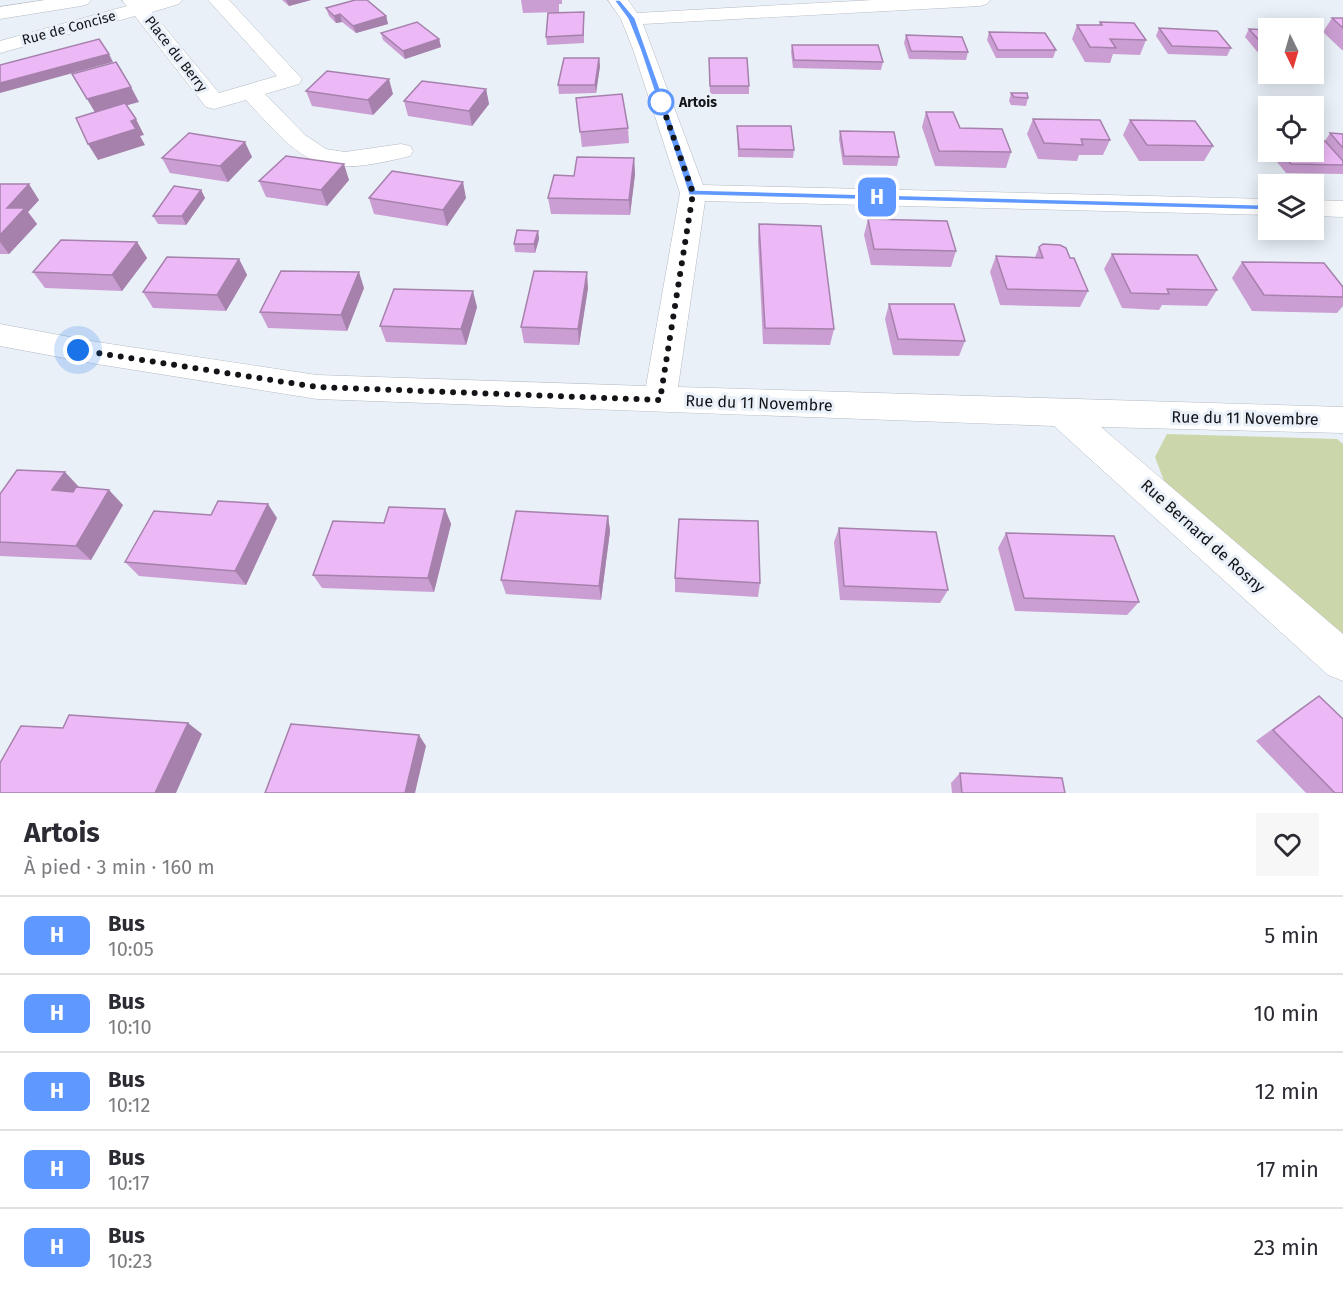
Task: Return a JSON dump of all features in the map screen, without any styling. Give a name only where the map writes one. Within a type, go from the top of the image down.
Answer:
[{"type":"street","points":[[0,14],[81,0]]},
{"type":"street","name":"Rue de Concise","points":[[0,47],[136,4],[172,0]]},
{"type":"street","name":"Place du Berry","points":[[136,4],[214,102],[291,79],[218,0]]},
{"type":"street","points":[[618,0],[631,18],[693,193],[660,400]]},
{"type":"street","points":[[631,18],[980,0]]},
{"type":"street","points":[[251,92],[306,148],[326,158],[354,158],[401,151]]},
{"type":"street","points":[[693,193],[1258,207]]},
{"type":"street","points":[[1324,208],[1343,209]]},
{"type":"street","name":"Rue du 11 Novembre","points":[[0,335],[97,353],[317,387],[1062,413],[1343,420]]},
{"type":"street","name":"Rue Bernard de Rosny","points":[[1062,413],[1343,661]]},
{"type":"green space","points":[[1167,434],[1337,439],[1343,444],[1343,635],[1164,481],[1155,457]]},
{"type":"building","points":[[355,0],[367,0],[386,16],[353,26],[340,14],[334,16],[326,8]]},
{"type":"building","points":[[584,12],[583,35],[546,37],[548,13]]},
{"type":"building","points":[[1332,18],[1343,18],[1343,28]]},
{"type":"building","points":[[417,22],[439,39],[403,51],[381,33]]},
{"type":"building","points":[[1100,22],[1134,23],[1146,40],[1110,39],[1116,48],[1090,47],[1077,25],[1102,25]]},
{"type":"building","points":[[1159,28],[1217,31],[1231,48],[1172,46]]},
{"type":"building","points":[[1249,29],[1258,29],[1258,39]]},
{"type":"building","points":[[989,32],[1045,33],[1056,50],[998,50]]},
{"type":"building","points":[[906,35],[962,37],[968,52],[911,51]]},
{"type":"building","points":[[99,39],[109,54],[0,83],[0,65]]},
{"type":"building","points":[[792,45],[878,45],[883,62],[794,60]]},
{"type":"building","points":[[564,58],[599,58],[595,85],[558,85]]},
{"type":"building","points":[[709,58],[747,58],[749,86],[710,86]]},
{"type":"building","points":[[116,62],[131,87],[87,99],[72,74]]},
{"type":"building","points":[[327,71],[389,79],[368,100],[306,91]]},
{"type":"building","points":[[422,81],[486,89],[469,111],[404,101]]},
{"type":"building","points":[[1011,93],[1027,93],[1028,98],[1014,97]]},
{"type":"building","points":[[622,94],[628,128],[580,132],[576,98]]},
{"type":"building","points":[[125,103],[136,119],[131,121],[136,129],[88,144],[76,118]]},
{"type":"building","points":[[926,112],[953,112],[960,128],[1002,129],[1011,152],[939,151]]},
{"type":"building","points":[[1033,119],[1100,120],[1110,140],[1081,139],[1083,145],[1044,143]]},
{"type":"building","points":[[1130,120],[1195,121],[1213,146],[1147,145]]},
{"type":"building","points":[[737,126],[791,126],[794,150],[739,149]]},
{"type":"building","points":[[840,131],[894,132],[899,157],[844,156]]},
{"type":"building","points":[[189,133],[245,142],[220,166],[162,158]]},
{"type":"building","points":[[1330,133],[1343,134],[1343,148]]},
{"type":"building","points":[[1324,141],[1343,161],[1343,165],[1291,164],[1289,162],[1324,162]]},
{"type":"building","points":[[286,156],[344,164],[321,190],[259,181]]},
{"type":"building","points":[[577,157],[634,158],[629,200],[548,198],[554,175],[574,176]]},
{"type":"building","points":[[392,171],[463,182],[443,210],[369,198]]},
{"type":"building","points":[[0,184],[29,184],[7,208],[25,208],[0,235]]},
{"type":"building","points":[[174,186],[201,190],[182,216],[153,216]]},
{"type":"building","points":[[868,219],[947,221],[956,251],[874,249]]},
{"type":"building","points":[[759,224],[821,226],[834,329],[765,328]]},
{"type":"building","points":[[517,230],[538,231],[534,244],[514,244]]},
{"type":"building","points":[[61,240],[137,242],[112,275],[33,272]]},
{"type":"building","points":[[1043,244],[1060,245],[1066,248],[1070,258],[1074,258],[1088,291],[1007,289],[996,256],[1043,258],[1039,247]]},
{"type":"building","points":[[1112,254],[1197,255],[1217,290],[1167,289],[1169,294],[1131,293]]},
{"type":"building","points":[[167,257],[239,259],[217,295],[143,292]]},
{"type":"building","points":[[1242,262],[1324,263],[1343,287],[1343,297],[1264,295]]},
{"type":"building","points":[[281,271],[359,272],[341,315],[260,312]]},
{"type":"building","points":[[534,271],[587,272],[578,329],[521,327]]},
{"type":"building","points":[[394,289],[473,291],[461,329],[380,326]]},
{"type":"building","points":[[889,304],[954,304],[965,341],[898,339]]},
{"type":"building","points":[[17,470],[65,472],[52,490],[73,492],[76,487],[109,490],[76,546],[0,542],[0,494]]},
{"type":"building","points":[[218,501],[268,504],[235,571],[125,562],[154,511],[211,515]]},
{"type":"building","points":[[389,507],[445,509],[428,578],[313,575],[333,521],[384,523]]},
{"type":"building","points":[[516,511],[608,516],[599,586],[501,580]]},
{"type":"building","points":[[679,519],[758,521],[760,583],[675,578]]},
{"type":"building","points":[[839,528],[936,532],[948,590],[844,586]]},
{"type":"building","points":[[1006,533],[1114,536],[1139,602],[1024,598]]},
{"type":"building","points":[[1319,696],[1343,719],[1343,793],[1335,793],[1273,730]]},
{"type":"building","points":[[69,715],[188,723],[155,793],[0,793],[0,763],[21,726],[63,728]]},
{"type":"building","points":[[291,724],[419,735],[405,793],[265,793]]},
{"type":"building","points":[[960,773],[1062,778],[1065,793],[962,793]]},
{"type":"bus line","name":"H","points":[[618,0],[631,18],[693,193],[1258,207]]},
{"type":"place","name":"Artois","points":[[661,102]]},
{"type":"route","points":[[78,350],[317,387],[660,400],[693,193],[661,102]]}]
